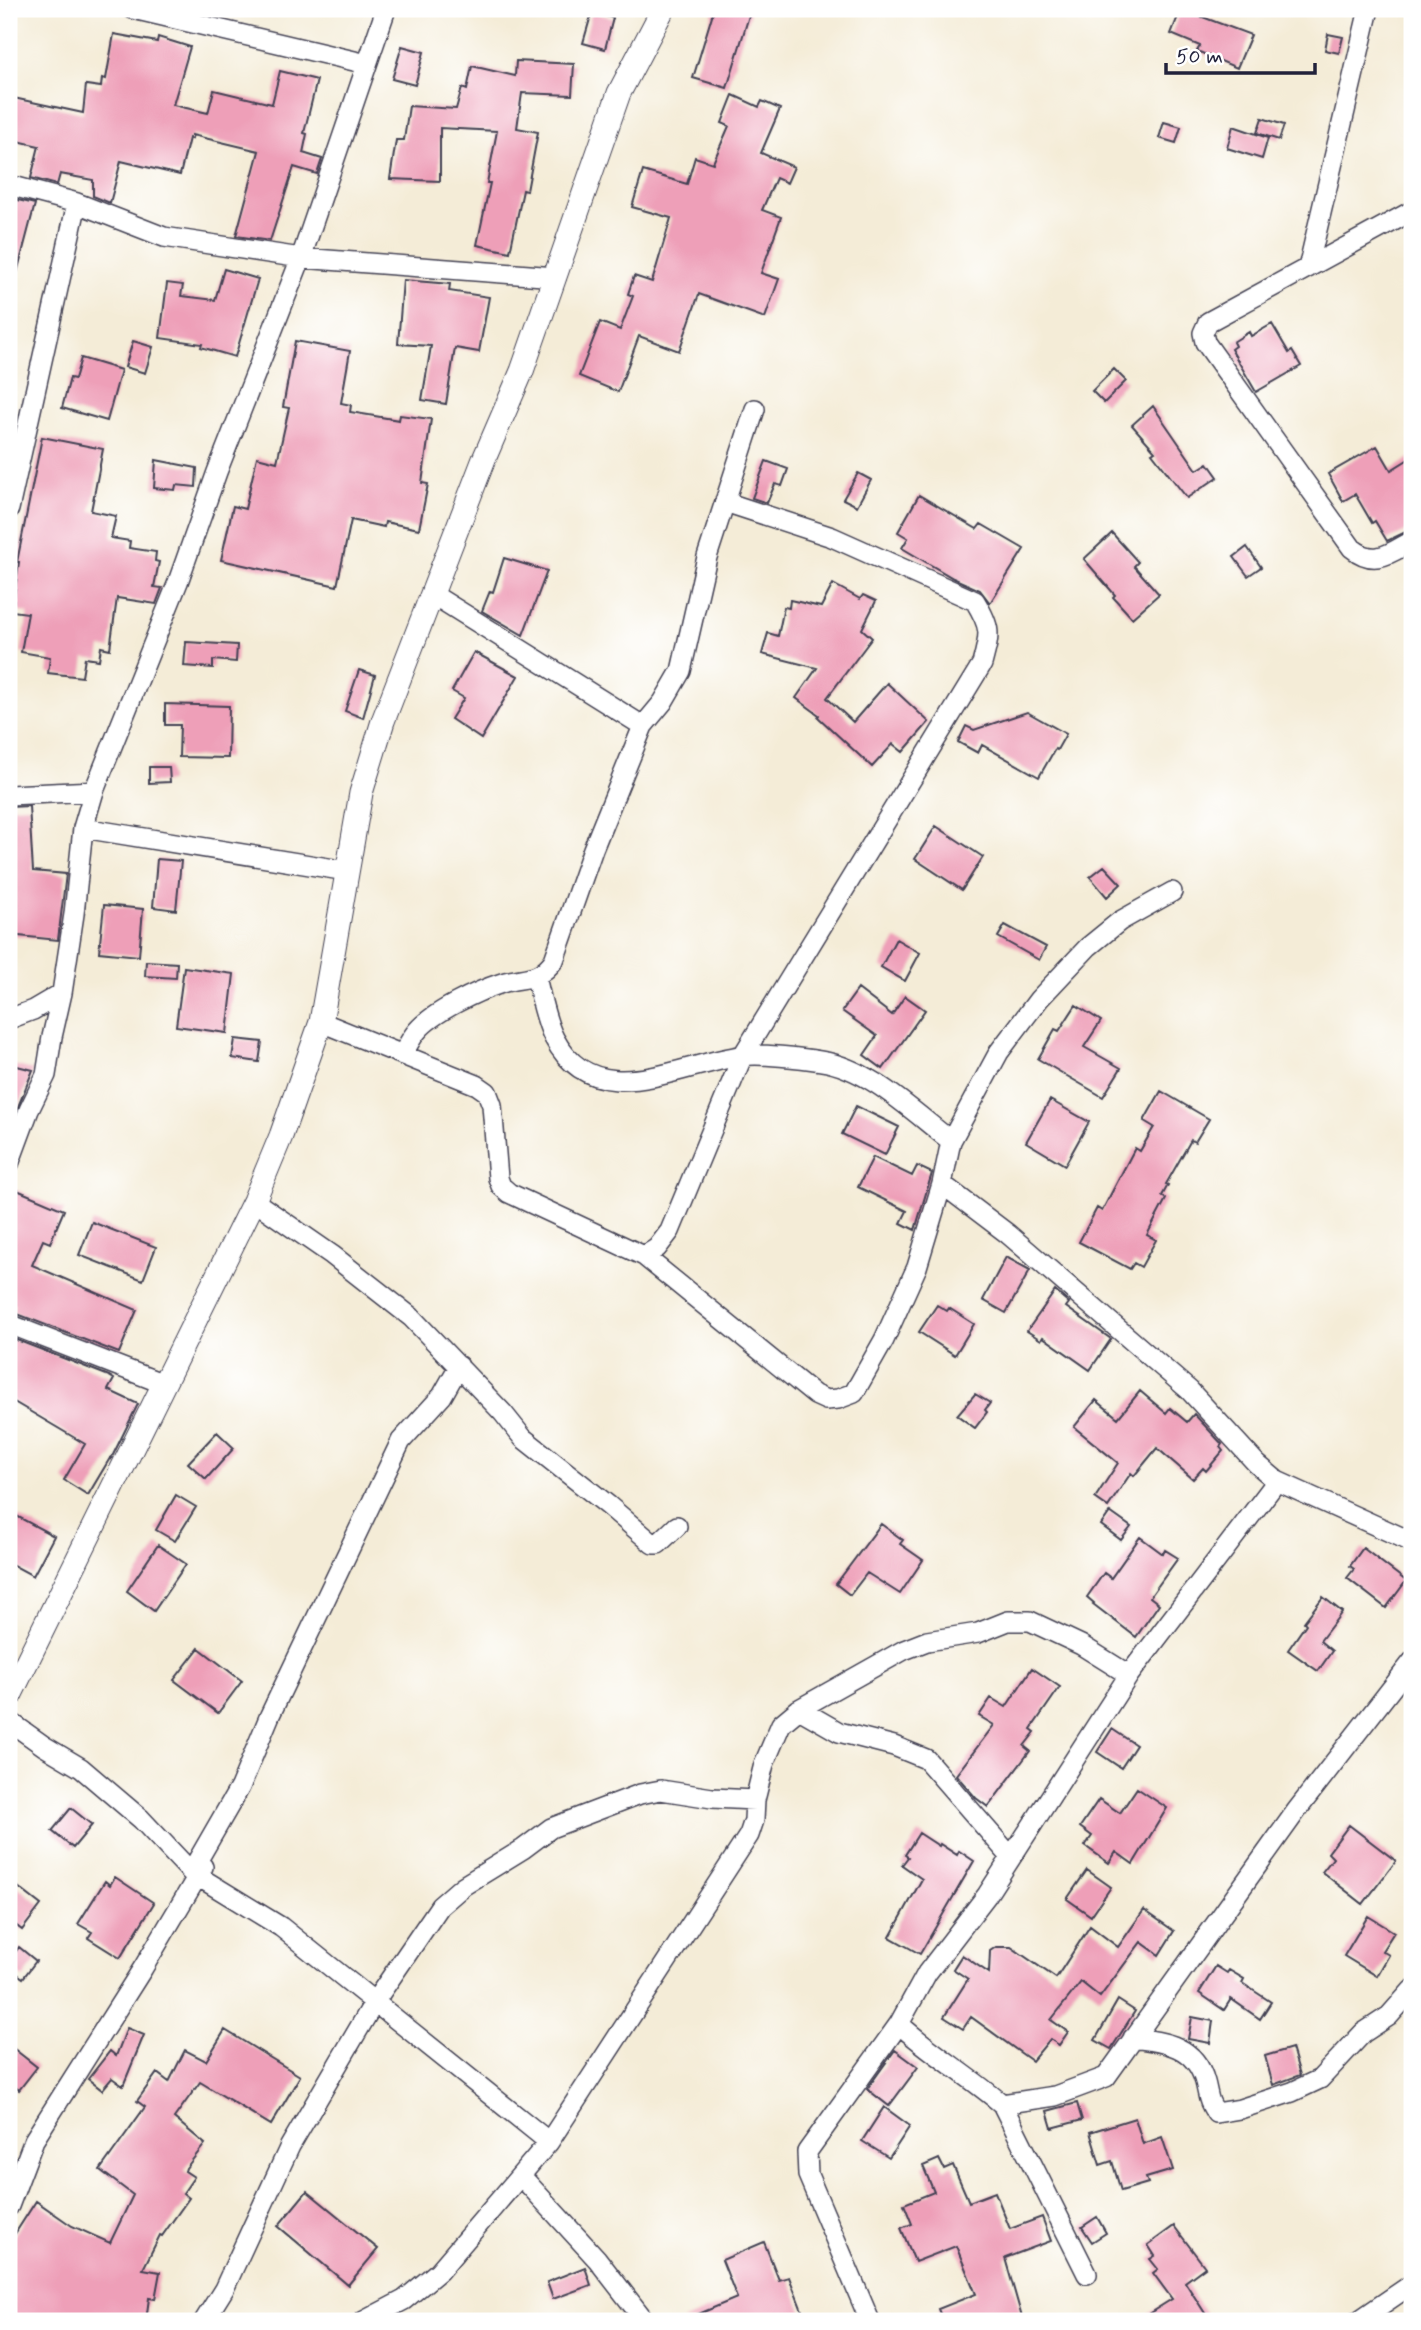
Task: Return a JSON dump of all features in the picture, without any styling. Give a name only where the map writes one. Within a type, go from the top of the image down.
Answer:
[{"type":"street","points":[[133,9],[367,64]]},
{"type":"street","points":[[9,1164],[29,1110],[46,1075],[74,914],[83,828],[94,791],[301,258],[386,9]]},
{"type":"street","points":[[9,1698],[254,1201],[281,1136],[321,1022],[361,793],[383,721],[484,459],[522,371],[619,93],[663,9]]},
{"type":"street","points":[[1308,268],[1369,9]]},
{"type":"street","points":[[9,185],[77,203],[164,237],[301,258],[555,277]]},
{"type":"street","points":[[9,509],[77,203]]},
{"type":"street","points":[[1412,211],[1208,322],[1203,333],[1205,342],[1352,548],[1367,557],[1380,557],[1412,541]]},
{"type":"street","points":[[402,1055],[416,1031],[435,1016],[502,983],[536,977],[554,960],[593,849],[643,726],[663,702],[681,671],[707,557],[755,409]]},
{"type":"street","points":[[643,1256],[657,1248],[670,1231],[743,1055],[982,664],[988,643],[988,622],[975,601],[832,537],[725,502]]},
{"type":"street","points":[[432,594],[643,726]]},
{"type":"street","points":[[9,795],[94,791]]},
{"type":"street","points":[[83,828],[347,871]]},
{"type":"street","points":[[321,1022],[487,1091],[492,1105],[501,1186],[509,1193],[643,1256],[815,1395],[826,1400],[838,1399],[853,1393],[884,1340],[917,1266],[942,1184],[951,1141],[999,1052],[1039,999],[1088,947],[1120,921],[1172,892]]},
{"type":"street","points":[[536,977],[553,1036],[567,1059],[588,1075],[615,1080],[658,1077],[743,1055],[823,1061],[869,1078],[951,1141]]},
{"type":"street","points":[[9,1019],[33,1010],[62,993]]},
{"type":"street","points":[[942,1184],[1008,1234],[1189,1390],[1257,1464],[1276,1480],[1412,1542]]},
{"type":"street","points":[[254,1201],[332,1255],[411,1317],[523,1438],[610,1506],[653,1544],[658,1544],[677,1526]]},
{"type":"street","points":[[9,1324],[164,1384]]},
{"type":"street","points":[[195,1875],[240,1787],[270,1715],[401,1441],[442,1396],[459,1366]]},
{"type":"street","points":[[870,2321],[808,2175],[807,2152],[899,2024],[928,1973],[1011,1857],[1129,1675],[1276,1480]]},
{"type":"street","points":[[364,2321],[404,2300],[439,2271],[550,2142],[749,1835],[764,1764],[781,1724],[799,1709],[904,1650],[928,1641],[978,1633],[1008,1620],[1030,1621],[1053,1631],[1129,1675]]},
{"type":"street","points":[[1002,2104],[1055,2096],[1105,2077],[1297,1810],[1412,1662]]},
{"type":"street","points":[[799,1709],[839,1732],[894,1746],[926,1759],[1011,1857]]},
{"type":"street","points":[[9,1721],[81,1768],[141,1819],[195,1875],[281,1927],[550,2142]]},
{"type":"street","points":[[204,2321],[224,2289],[290,2147],[375,2001],[440,1906],[463,1885],[523,1849],[551,1828],[640,1794],[661,1790],[712,1798],[755,1800]]},
{"type":"street","points":[[9,2206],[34,2140],[209,1853]]},
{"type":"street","points":[[1133,2038],[1168,2042],[1191,2055],[1205,2080],[1207,2099],[1216,2113],[1240,2109],[1292,2092],[1320,2079],[1363,2033],[1390,2016],[1412,1990]]},
{"type":"street","points":[[899,2024],[937,2057],[981,2086],[1002,2104],[1087,2274]]},
{"type":"street","points":[[521,2176],[597,2259],[645,2321]]},
{"type":"street","points":[[1358,2321],[1412,2284]]},
{"type":"building","points":[[714,9],[751,9],[727,88],[693,78]]},
{"type":"building","points":[[1181,9],[1251,35],[1237,68],[1197,51],[1200,46],[1171,34]]},
{"type":"building","points":[[592,12],[613,18],[605,49],[583,43]]},
{"type":"building","points":[[114,34],[157,42],[158,37],[190,47],[173,105],[208,113],[214,90],[272,104],[280,71],[317,80],[304,133],[307,134],[303,153],[322,159],[317,174],[294,167],[270,241],[236,236],[259,151],[192,135],[180,175],[121,161],[110,203],[93,196],[93,180],[60,174],[57,185],[31,178],[39,146],[9,139],[9,97],[83,113],[86,85],[101,87],[102,78],[106,79]]},
{"type":"building","points":[[1328,34],[1343,37],[1339,53],[1325,50]]},
{"type":"building","points":[[402,46],[424,52],[415,85],[392,79]]},
{"type":"building","points":[[516,61],[574,64],[572,95],[522,93],[517,128],[538,132],[527,191],[523,190],[510,252],[477,245],[497,131],[440,128],[440,181],[390,179],[396,140],[404,140],[409,106],[456,109],[462,88],[467,90],[472,66],[515,76]]},
{"type":"building","points":[[733,95],[759,107],[762,101],[780,109],[761,153],[794,167],[787,183],[776,178],[762,210],[781,217],[761,273],[779,279],[765,318],[699,294],[679,351],[639,336],[618,392],[579,376],[600,322],[620,330],[633,296],[628,294],[634,276],[652,282],[671,218],[632,207],[643,171],[687,184],[695,157],[713,163],[729,126],[722,123]]},
{"type":"building","points":[[1262,118],[1284,125],[1279,140],[1257,133]]},
{"type":"building","points":[[1164,122],[1181,127],[1176,143],[1159,138]]},
{"type":"building","points":[[1233,126],[1268,138],[1262,159],[1227,148]]},
{"type":"building","points":[[9,198],[35,204],[13,288],[9,287]]},
{"type":"building","points":[[224,269],[258,279],[235,357],[201,347],[202,344],[160,338],[167,283],[183,285],[181,296],[215,300]]},
{"type":"building","points":[[403,280],[450,284],[449,291],[489,297],[479,352],[455,348],[446,404],[422,400],[431,346],[398,344]]},
{"type":"building","points":[[1272,324],[1289,353],[1292,351],[1301,366],[1256,392],[1231,349],[1235,346],[1233,342],[1249,332],[1251,336]]},
{"type":"building","points":[[133,341],[153,347],[145,373],[125,367]]},
{"type":"building","points":[[295,341],[350,351],[341,403],[351,405],[350,412],[399,420],[400,415],[431,419],[422,483],[428,484],[419,529],[385,522],[384,527],[351,520],[337,586],[221,560],[233,506],[245,509],[257,457],[277,462],[289,408],[283,407]]},
{"type":"building","points":[[81,358],[121,370],[107,421],[62,408],[70,378],[75,379]]},
{"type":"building","points":[[1114,369],[1126,381],[1104,403],[1092,391]]},
{"type":"building","points":[[1153,406],[1197,470],[1208,463],[1218,477],[1187,498],[1152,453],[1155,451],[1132,425]]},
{"type":"building","points":[[42,437],[103,449],[91,511],[116,516],[111,538],[130,541],[129,548],[156,552],[155,561],[159,562],[154,587],[162,588],[156,604],[117,598],[110,649],[101,647],[99,660],[85,658],[82,677],[48,673],[50,657],[21,652],[28,613],[12,611],[17,562]]},
{"type":"building","points":[[1377,446],[1391,470],[1412,457],[1412,529],[1387,541],[1375,521],[1372,523],[1355,494],[1343,501],[1328,474]]},
{"type":"building","points":[[156,460],[197,468],[196,487],[176,485],[175,490],[154,488]]},
{"type":"building","points":[[766,461],[788,469],[782,486],[775,484],[767,503],[752,498]]},
{"type":"building","points":[[858,473],[871,480],[857,506],[843,499]]},
{"type":"building","points":[[919,495],[977,529],[981,524],[1024,549],[990,603],[980,590],[953,578],[902,548],[908,538],[898,532]]},
{"type":"building","points":[[1112,533],[1138,562],[1134,566],[1159,594],[1132,618],[1084,559]]},
{"type":"building","points":[[1247,547],[1261,567],[1248,576],[1234,557]]},
{"type":"building","points":[[504,558],[547,571],[523,635],[482,611],[490,591],[493,592]]},
{"type":"building","points":[[833,584],[860,599],[863,595],[876,601],[862,629],[872,638],[827,698],[853,722],[887,683],[929,722],[903,752],[893,744],[872,767],[818,717],[819,715],[796,698],[817,668],[762,654],[768,633],[778,636],[784,607],[789,608],[790,600],[821,607]]},
{"type":"building","points":[[186,642],[237,645],[236,662],[213,660],[213,668],[184,666]]},
{"type":"building","points":[[474,652],[518,676],[481,739],[451,719],[464,698],[452,691]]},
{"type":"building","points":[[359,670],[375,675],[363,718],[345,711]]},
{"type":"building","points":[[165,704],[229,706],[228,758],[179,757],[180,725],[165,725]]},
{"type":"building","points":[[1027,712],[1066,734],[1039,777],[982,745],[978,753],[958,742],[966,726],[974,730]]},
{"type":"building","points":[[149,767],[169,767],[170,782],[149,783]]},
{"type":"building","points":[[29,806],[33,871],[66,874],[58,940],[9,935],[9,807]]},
{"type":"building","points":[[936,826],[983,857],[962,890],[915,859]]},
{"type":"building","points":[[157,859],[181,861],[176,910],[153,907]]},
{"type":"building","points":[[1104,866],[1121,884],[1107,897],[1090,877]]},
{"type":"building","points":[[104,905],[143,909],[139,956],[99,952]]},
{"type":"building","points":[[1005,925],[1046,947],[1039,960],[998,937]]},
{"type":"building","points":[[896,939],[920,953],[905,981],[881,967]]},
{"type":"building","points":[[146,961],[177,963],[176,978],[145,976]]},
{"type":"building","points":[[184,967],[234,974],[227,1033],[176,1026]]},
{"type":"building","points":[[858,989],[892,1015],[905,996],[925,1010],[883,1069],[864,1055],[877,1036],[842,1011]]},
{"type":"building","points":[[1076,1005],[1101,1021],[1084,1047],[1121,1068],[1103,1097],[1038,1059],[1055,1029],[1059,1031]]},
{"type":"building","points":[[235,1039],[262,1042],[259,1062],[232,1058]]},
{"type":"building","points":[[9,1064],[33,1070],[9,1129]]},
{"type":"building","points":[[1161,1091],[1209,1119],[1195,1142],[1191,1140],[1166,1184],[1168,1185],[1162,1196],[1166,1199],[1147,1235],[1156,1240],[1141,1267],[1134,1263],[1130,1269],[1079,1242],[1097,1208],[1102,1211],[1135,1148],[1140,1151],[1154,1127],[1144,1121]]},
{"type":"building","points":[[1050,1100],[1089,1122],[1065,1165],[1026,1142]]},
{"type":"building","points":[[856,1106],[899,1127],[885,1155],[842,1134]]},
{"type":"building","points":[[873,1157],[912,1176],[917,1166],[932,1173],[915,1230],[901,1223],[907,1211],[858,1187]]},
{"type":"building","points":[[17,1190],[64,1210],[50,1243],[43,1240],[32,1265],[137,1310],[119,1353],[12,1312],[15,1305],[9,1302],[9,1208]]},
{"type":"building","points":[[92,1222],[156,1247],[143,1280],[79,1255]]},
{"type":"building","points":[[1006,1257],[1030,1270],[1006,1313],[983,1300]]},
{"type":"building","points":[[1055,1291],[1069,1303],[1066,1307],[1111,1339],[1090,1370],[1043,1337],[1041,1340],[1027,1331]]},
{"type":"building","points":[[937,1305],[947,1311],[949,1308],[974,1324],[955,1355],[919,1332]]},
{"type":"building","points":[[9,1337],[109,1376],[114,1379],[108,1390],[138,1404],[111,1459],[88,1495],[64,1480],[85,1444],[9,1399]]},
{"type":"building","points":[[1140,1391],[1166,1413],[1170,1408],[1187,1422],[1194,1414],[1222,1444],[1220,1447],[1223,1451],[1206,1471],[1203,1468],[1193,1479],[1157,1448],[1134,1476],[1131,1473],[1108,1507],[1095,1498],[1118,1463],[1074,1427],[1096,1400],[1118,1418]]},
{"type":"building","points":[[975,1394],[990,1403],[975,1428],[957,1415]]},
{"type":"building","points":[[217,1432],[234,1448],[206,1479],[188,1463]]},
{"type":"building","points":[[176,1495],[196,1507],[175,1541],[156,1530]]},
{"type":"building","points":[[9,1512],[54,1536],[33,1576],[9,1563]]},
{"type":"building","points":[[1110,1512],[1131,1527],[1121,1540],[1101,1525]]},
{"type":"building","points":[[881,1524],[903,1540],[900,1544],[923,1560],[900,1594],[867,1573],[850,1595],[836,1584]]},
{"type":"building","points":[[1140,1537],[1163,1554],[1165,1550],[1178,1558],[1150,1597],[1159,1604],[1136,1637],[1087,1597],[1104,1573],[1111,1578]]},
{"type":"building","points":[[158,1545],[186,1564],[154,1611],[127,1591]]},
{"type":"building","points":[[1363,1548],[1406,1581],[1386,1608],[1347,1578],[1354,1569],[1350,1566]]},
{"type":"building","points":[[1323,1597],[1342,1612],[1320,1641],[1332,1651],[1318,1671],[1288,1650]]},
{"type":"building","points":[[199,1648],[242,1681],[218,1713],[174,1680]]},
{"type":"building","points":[[1032,1668],[1060,1687],[1031,1729],[1035,1732],[1024,1746],[1030,1751],[988,1807],[976,1798],[956,1775],[994,1725],[979,1716],[991,1698],[1006,1707]]},
{"type":"building","points":[[1112,1729],[1136,1745],[1121,1768],[1097,1752]]},
{"type":"building","points":[[1137,1788],[1167,1808],[1133,1864],[1116,1852],[1109,1863],[1085,1846],[1092,1836],[1080,1827],[1099,1799],[1120,1813]]},
{"type":"building","points":[[71,1808],[92,1825],[73,1848],[52,1831]]},
{"type":"building","points":[[1349,1825],[1396,1861],[1363,1904],[1322,1872],[1333,1858],[1328,1853]]},
{"type":"building","points":[[919,1833],[939,1846],[940,1844],[957,1855],[959,1851],[974,1861],[920,1954],[890,1937],[922,1879],[902,1865]]},
{"type":"building","points":[[1087,1870],[1111,1887],[1091,1916],[1067,1899]]},
{"type":"building","points":[[115,1877],[154,1903],[120,1958],[88,1938],[92,1932],[78,1924],[105,1881],[110,1885]]},
{"type":"building","points":[[9,1880],[41,1905],[22,1930],[9,1920]]},
{"type":"building","points":[[1144,1910],[1174,1931],[1159,1955],[1141,1942],[1100,1997],[1081,1982],[1051,2020],[1068,2032],[1059,2045],[1050,2039],[1032,2061],[971,2017],[963,2029],[944,2017],[968,1979],[953,1969],[962,1955],[989,1973],[990,1951],[996,1947],[1011,1947],[1056,1978],[1090,1926],[1118,1947]]},
{"type":"building","points":[[1368,1916],[1394,1932],[1382,1951],[1389,1955],[1377,1976],[1344,1956]]},
{"type":"building","points":[[19,1947],[36,1961],[23,1978],[9,1968],[9,1961]]},
{"type":"building","points":[[1216,1966],[1244,1979],[1242,1983],[1271,2002],[1260,2019],[1231,1999],[1224,2010],[1199,1993]]},
{"type":"building","points":[[1118,2000],[1135,2011],[1111,2049],[1095,2040]]},
{"type":"building","points":[[1192,2017],[1213,2021],[1210,2043],[1188,2039]]},
{"type":"building","points":[[127,2028],[144,2035],[123,2086],[112,2078],[102,2090],[88,2079],[110,2051],[116,2056]]},
{"type":"building","points":[[225,2030],[300,2076],[271,2125],[200,2082],[174,2118],[205,2144],[185,2171],[194,2177],[183,2193],[189,2198],[162,2236],[160,2235],[143,2269],[160,2272],[155,2299],[149,2298],[146,2321],[9,2321],[9,2243],[36,2201],[72,2226],[110,2243],[133,2195],[100,2170],[145,2107],[137,2101],[157,2073],[169,2082],[185,2050],[206,2061]]},
{"type":"building","points":[[9,2045],[37,2067],[19,2090],[9,2082]]},
{"type":"building","points":[[1292,2048],[1300,2075],[1273,2085],[1265,2056]]},
{"type":"building","points":[[895,2050],[918,2067],[889,2106],[867,2089]]},
{"type":"building","points":[[1077,2103],[1082,2120],[1052,2128],[1047,2111]]},
{"type":"building","points":[[884,2107],[910,2126],[889,2158],[862,2141]]},
{"type":"building","points":[[1135,2118],[1143,2144],[1162,2137],[1173,2170],[1146,2178],[1148,2183],[1121,2191],[1112,2161],[1100,2165],[1090,2132]]},
{"type":"building","points":[[939,2159],[944,2169],[953,2165],[969,2202],[995,2192],[1010,2229],[1042,2217],[1051,2241],[1005,2258],[1023,2321],[943,2321],[938,2309],[976,2294],[956,2246],[915,2262],[901,2228],[912,2224],[904,2204],[934,2192],[923,2166]]},
{"type":"building","points":[[307,2191],[378,2249],[348,2285],[278,2226]]},
{"type":"building","points":[[1097,2217],[1106,2233],[1092,2242],[1082,2227]]},
{"type":"building","points":[[1174,2226],[1205,2267],[1185,2282],[1210,2321],[1137,2321],[1172,2299],[1153,2273],[1158,2269],[1150,2259],[1155,2256],[1148,2245]]},
{"type":"building","points":[[764,2242],[779,2280],[789,2277],[806,2321],[682,2321],[737,2298],[722,2260]]},
{"type":"building","points":[[585,2267],[591,2285],[553,2299],[547,2282]]}]
